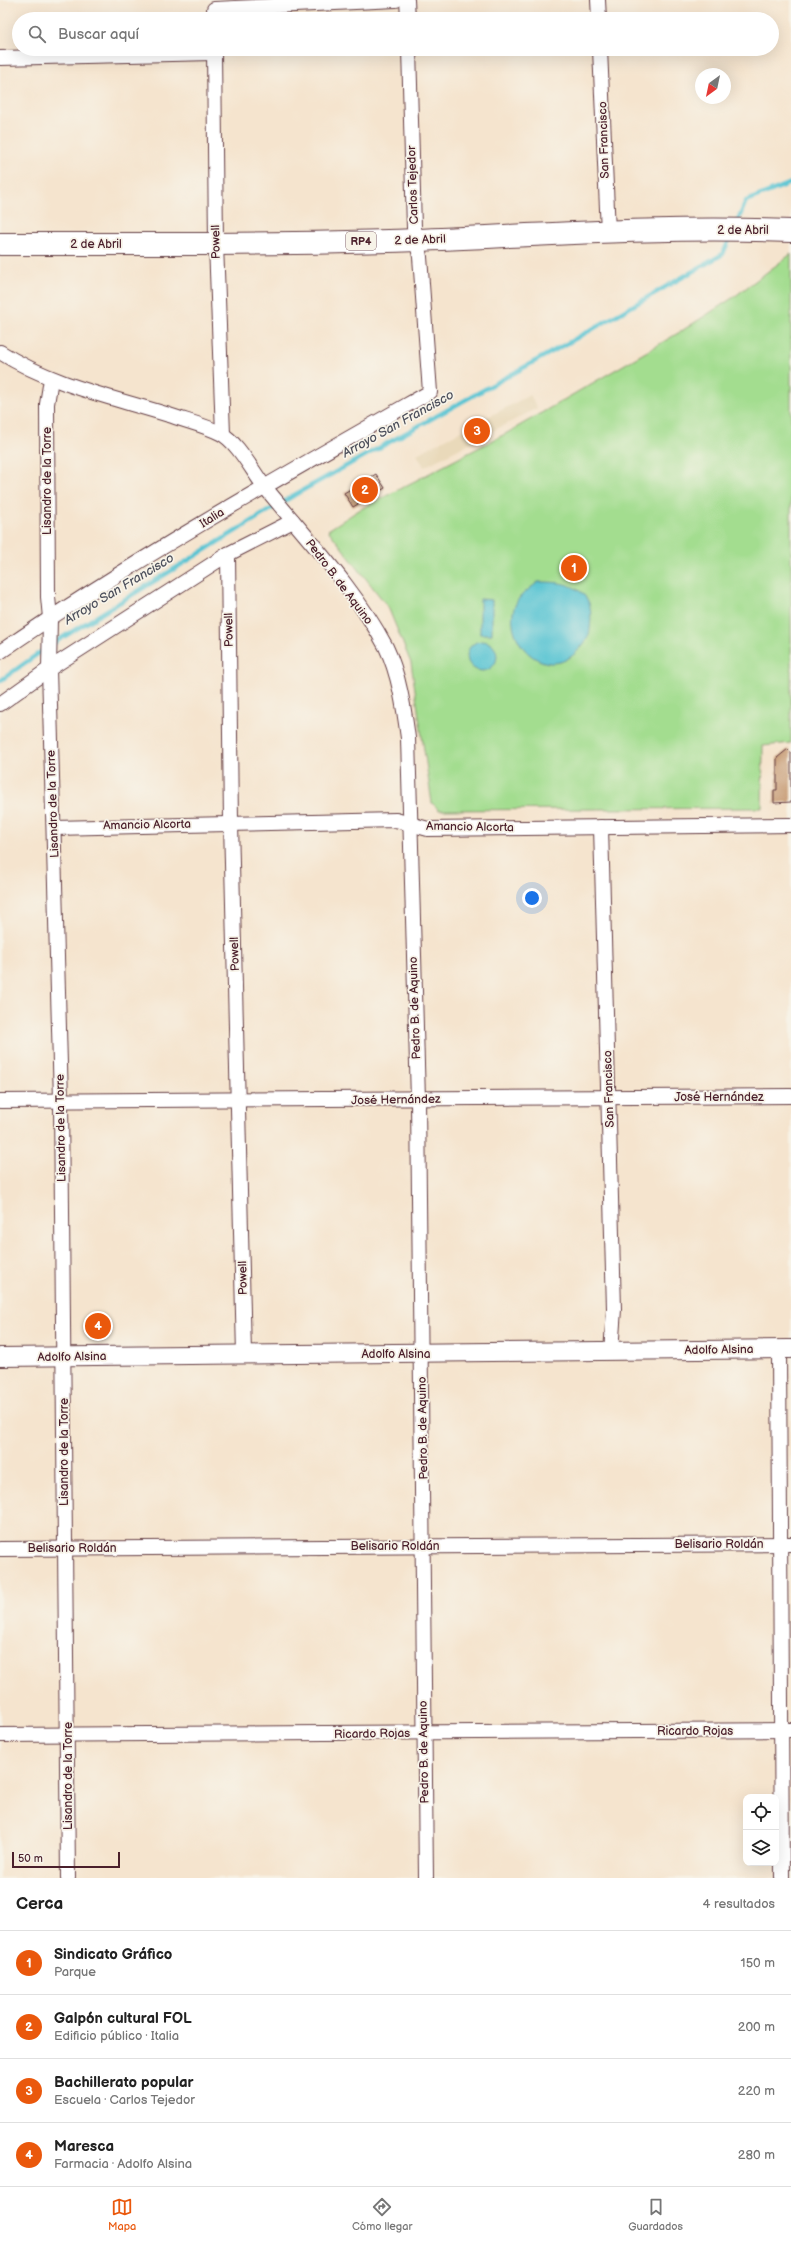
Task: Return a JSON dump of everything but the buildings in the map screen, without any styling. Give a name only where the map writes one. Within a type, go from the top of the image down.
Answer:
[{"type":"main road","name":"2 de Abril","points":[[0,244],[216,244],[416,240],[608,232],[748,229],[791,231]]},
{"type":"street","points":[[214,9],[396,0]]},
{"type":"street","points":[[408,0],[408,12]]},
{"type":"street","points":[[598,0],[599,12]]},
{"type":"street","points":[[0,58],[61,56]]},
{"type":"street","name":"Powell","points":[[214,56],[216,244],[222,434]]},
{"type":"street","name":"Carlos Tejedor","points":[[409,56],[414,228],[420,256],[430,392]]},
{"type":"street","name":"San Francisco","points":[[600,56],[608,232]]},
{"type":"street","name":"Pedro B. de Aquino","points":[[0,352],[51,379],[146,408],[222,434],[234,446],[343,582],[367,616],[386,648],[405,710],[408,738],[418,1100],[424,1545],[423,1732],[426,1878]]},
{"type":"street","name":"Lisandro de la Torre","points":[[51,379],[46,404],[48,597],[50,624],[61,1100],[68,1735],[68,1878]]},
{"type":"street","name":"Italia","points":[[0,652],[50,624],[267,489],[430,392]]},
{"type":"street","points":[[0,704],[50,662],[289,516]]},
{"type":"street","name":"Powell","points":[[228,554],[232,823],[240,1101],[244,1354]]},
{"type":"street","name":"Amancio Alcorta","points":[[54,828],[396,820],[428,829],[791,824]]},
{"type":"street","name":"San Francisco","points":[[601,827],[614,1309],[611,1352]]},
{"type":"street","name":"José Hernández","points":[[0,1101],[418,1100],[609,1096],[791,1096]]},
{"type":"street","points":[[782,1878],[786,1730],[785,1349]]},
{"type":"street","name":"Adolfo Alsina","points":[[0,1357],[244,1354],[422,1354],[785,1349]]},
{"type":"street","name":"Belisario Roldán","points":[[0,1549],[424,1545],[786,1544]]},
{"type":"street","name":"Ricardo Rojas","points":[[0,1735],[786,1730]]},
{"type":"shaded area","points":[[530,395],[537,408],[424,467],[417,454]]},
{"type":"green space","points":[[791,254],[791,743],[763,746],[762,808],[439,810],[432,803],[411,663],[388,607],[328,530],[359,510],[507,433],[680,332],[734,297]]},
{"type":"water","points":[[538,582],[552,582],[571,586],[582,593],[589,602],[591,618],[588,637],[581,647],[567,659],[552,663],[538,660],[526,651],[517,639],[513,624],[514,610],[521,596]]},
{"type":"water","points":[[480,599],[492,600],[492,634],[480,634]]},
{"type":"water","points":[[482,641],[488,642],[496,650],[496,662],[488,670],[482,671],[476,670],[468,662],[467,656],[468,650],[476,642]]},
{"type":"waterway","name":"Arroyo San Francisco","points":[[737,223],[746,201],[791,183]]},
{"type":"waterway","name":"Arroyo San Francisco","points":[[52,644],[296,494],[575,339],[723,254],[731,235]]},
{"type":"waterway","name":"Arroyo San Francisco","points":[[0,681],[46,648]]},
{"type":"place","name":"Bachillerato popular","points":[[477,431]]},
{"type":"place","name":"Galpón cultural FOL","points":[[365,490]]},
{"type":"place","name":"Sindicato Gráfico","points":[[574,568]]},
{"type":"place","name":"Maresca","points":[[98,1326]]}]
